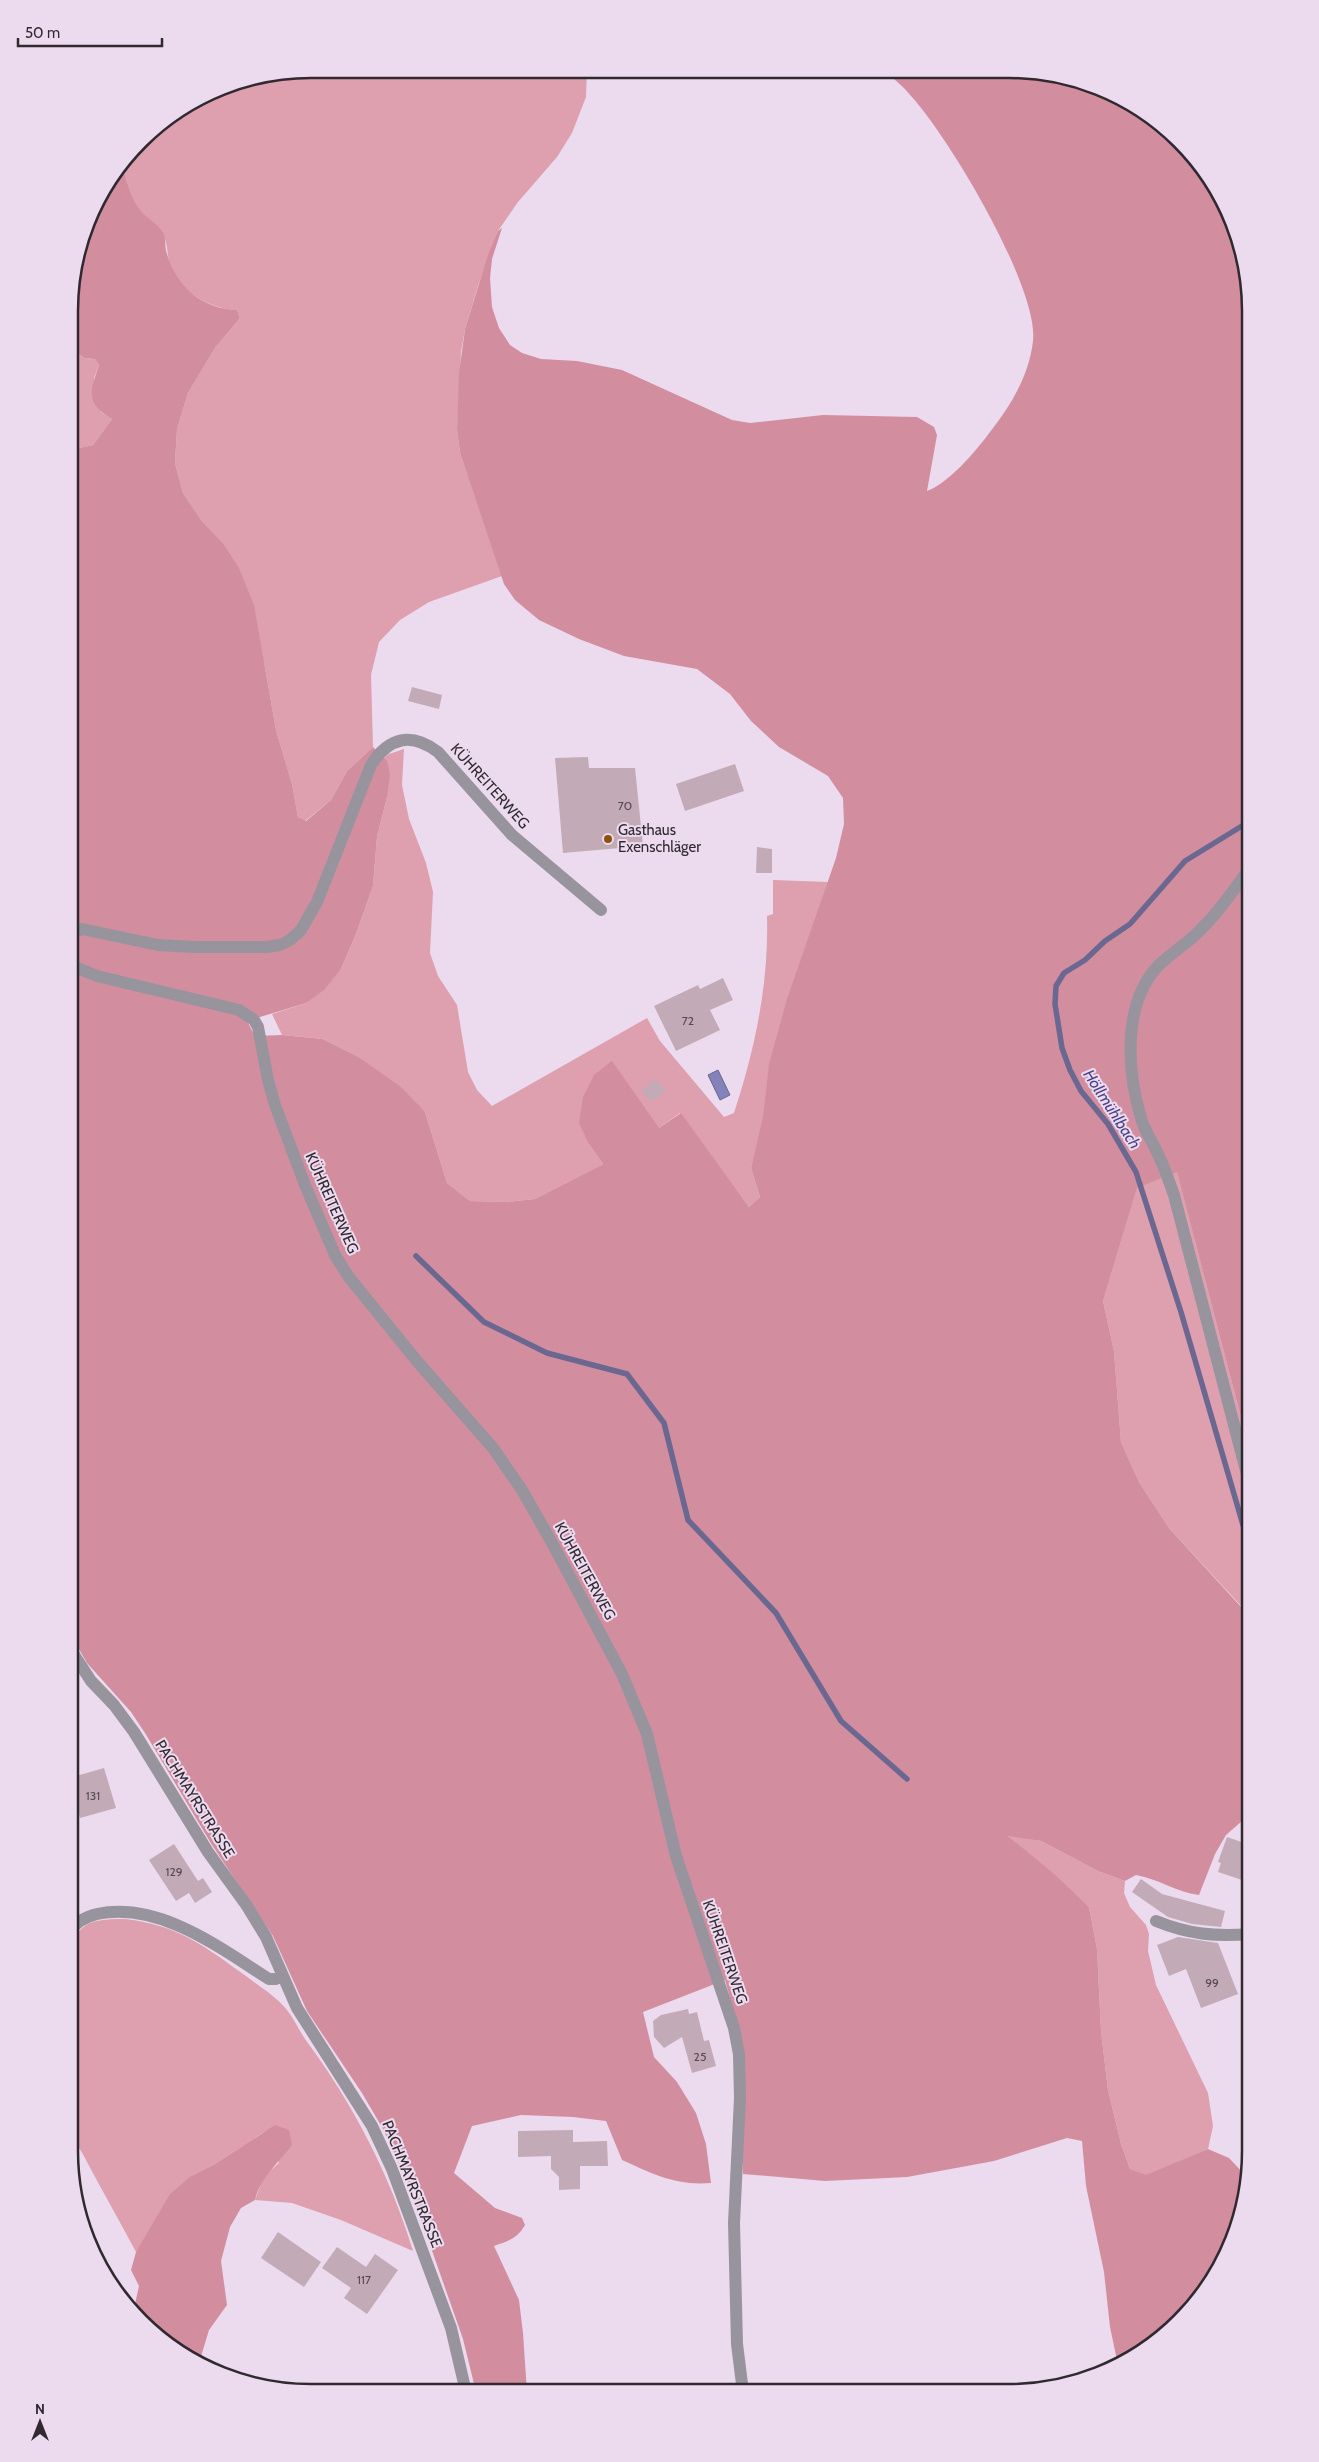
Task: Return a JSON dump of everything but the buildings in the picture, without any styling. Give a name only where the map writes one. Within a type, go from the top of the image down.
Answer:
[{"type":"street","name":"KÜHREITERWEG","points":[[78,930],[82,929],[158,945],[194,947],[267,947],[290,940],[301,930],[317,902],[372,765],[384,748],[407,739],[424,743],[438,752],[512,836],[601,910]]},
{"type":"street","points":[[1242,879],[1226,901],[1195,935],[1159,965],[1146,982],[1137,1005],[1131,1050],[1132,1074],[1141,1120],[1158,1154],[1174,1195],[1242,1455]]},
{"type":"street","name":"KÜHREITERWEG","points":[[78,968],[97,976],[239,1010],[254,1020],[261,1034],[268,1080],[278,1114],[312,1202],[336,1255],[348,1276],[416,1360],[493,1448],[522,1490],[574,1580],[622,1674],[646,1734],[676,1856],[734,2028],[738,2054],[740,2098],[734,2223],[738,2344],[742,2384]]},
{"type":"street","name":"PACHMAYRSTRASSE","points":[[78,1661],[91,1681],[114,1705],[134,1732],[208,1852],[247,1906],[266,1937],[282,1976],[315,2037],[372,2126],[392,2170],[451,2328],[464,2384]]},
{"type":"street","points":[[78,1923],[88,1916],[108,1912],[132,1913],[159,1919],[189,1931],[270,1979],[276,1980],[282,1976]]},
{"type":"street","points":[[1156,1921],[1198,1934],[1218,1936],[1242,1934]]},
{"type":"shaded area","points":[[295,78],[587,78],[586,97],[572,133],[557,157],[518,202],[498,231],[478,286],[465,329],[461,352],[457,430],[460,453],[502,576],[429,602],[400,620],[379,642],[371,675],[373,747],[347,771],[331,800],[305,821],[298,817],[292,784],[276,730],[264,662],[222,542],[202,521],[183,493],[175,463],[177,429],[188,393],[215,348],[240,318],[237,310],[217,306],[188,291],[175,275],[170,265],[163,234],[142,214],[131,195],[124,172],[135,157],[157,135],[181,117],[207,102],[250,85]]},
{"type":"shaded area","points":[[892,78],[1039,79],[1084,90],[1125,109],[1162,135],[1184,157],[1202,181],[1224,221],[1234,250],[1240,280],[1242,310],[1242,1421],[1177,1172],[1137,1188],[1103,1301],[1114,1351],[1121,1442],[1139,1482],[1169,1528],[1242,1608],[1242,1821],[1226,1835],[1215,1854],[1199,1895],[1136,1875],[1125,1881],[1098,1871],[1041,1841],[1008,1836],[1053,1873],[1089,1907],[1097,1949],[1101,2031],[1108,2090],[1121,2144],[1130,2169],[1146,2175],[1208,2149],[1229,2158],[1241,2170],[1240,2182],[1234,2212],[1224,2241],[1202,2281],[1184,2305],[1162,2327],[1138,2345],[1116,2358],[1110,2327],[1104,2272],[1086,2186],[1082,2141],[1067,2138],[994,2161],[907,2177],[825,2181],[743,2174],[741,2038],[725,1980],[643,2012],[654,2057],[677,2082],[696,2113],[706,2144],[711,2183],[676,2181],[622,2160],[606,2121],[573,2117],[521,2115],[472,2126],[454,2173],[495,2208],[522,2218],[525,2225],[522,2230],[508,2241],[494,2246],[519,2300],[526,2384],[474,2384],[463,2339],[409,2185],[383,2129],[362,2093],[307,2011],[273,1936],[212,1845],[145,1733],[131,1712],[87,1663],[78,1648],[78,449],[93,445],[112,419],[97,408],[92,396],[93,383],[99,365],[95,359],[84,358],[78,353],[79,280],[85,250],[95,221],[109,194],[124,172],[137,206],[164,233],[166,251],[171,266],[184,286],[192,294],[213,305],[224,309],[237,310],[240,318],[215,348],[188,393],[177,429],[175,463],[183,493],[202,521],[222,542],[239,568],[254,605],[276,730],[292,784],[298,817],[306,821],[331,800],[347,771],[373,747],[387,761],[390,774],[387,797],[377,837],[373,886],[341,969],[324,990],[306,1003],[247,1021],[255,1036],[282,1035],[323,1039],[357,1056],[401,1087],[425,1112],[447,1183],[470,1201],[505,1202],[535,1199],[603,1164],[589,1144],[579,1123],[583,1097],[594,1075],[612,1061],[659,1128],[681,1113],[749,1207],[760,1197],[751,1168],[763,1117],[769,1064],[787,999],[836,858],[844,824],[843,798],[828,776],[779,747],[751,721],[730,694],[697,669],[624,656],[579,639],[539,620],[515,600],[504,584],[460,453],[457,430],[459,373],[465,329],[488,255],[498,231],[502,228],[492,259],[490,278],[492,307],[499,328],[510,345],[522,353],[541,359],[577,361],[622,370],[732,420],[750,423],[823,415],[917,417],[934,427],[937,435],[927,491],[935,487],[962,466],[1005,411],[1018,390],[1028,366],[1033,341],[1031,317],[1022,286],[1007,250],[988,213],[947,144],[905,90]]},
{"type":"shaded area","points":[[78,353],[84,358],[95,359],[99,365],[94,378],[101,412],[112,419],[93,445],[78,449]]},
{"type":"shaded area","points":[[404,749],[402,785],[409,819],[426,863],[433,892],[430,953],[438,976],[457,1005],[468,1072],[477,1090],[492,1106],[647,1018],[660,1041],[724,1117],[734,1113],[742,1089],[759,1016],[766,966],[767,916],[773,914],[773,880],[828,882],[813,927],[751,1168],[760,1197],[749,1207],[680,1113],[659,1128],[589,1144],[603,1164],[535,1199],[505,1202],[470,1201],[447,1183],[425,1112],[357,1056],[323,1039],[282,1035],[272,1014],[306,1003],[341,969],[356,934],[373,886],[377,837],[387,797],[384,758],[389,754]]},
{"type":"shaded area","points":[[1177,1171],[1242,1421],[1242,1607],[1169,1528],[1139,1482],[1121,1442],[1114,1351],[1103,1301],[1137,1187]]},
{"type":"shaded area","points":[[1007,1835],[1041,1841],[1098,1871],[1125,1881],[1124,1893],[1130,1907],[1146,1925],[1149,1934],[1148,1951],[1156,1985],[1208,2093],[1213,2126],[1208,2149],[1146,2176],[1130,2169],[1121,2144],[1108,2090],[1101,2031],[1097,1949],[1089,1907]]},
{"type":"shaded area","points":[[111,1919],[144,1922],[190,1938],[231,1965],[283,2005],[339,2089],[368,2140],[393,2194],[413,2251],[341,2220],[292,2203],[255,2200],[264,2176],[279,2163],[264,2132],[215,2164],[191,2176],[136,2252],[78,2146],[78,1933],[92,1922]]},
{"type":"shaded area","points":[[275,2125],[289,2130],[292,2145],[261,2184],[255,2200],[241,2208],[230,2227],[221,2261],[227,2305],[209,2330],[201,2357],[157,2327],[135,2305],[139,2286],[131,2270],[136,2252],[170,2194],[191,2176],[215,2164]]},
{"type":"water","points":[[718,1070],[730,1095],[720,1100],[708,1075]]},
{"type":"waterway","name":"Höllmühlbach","points":[[1242,826],[1185,861],[1130,924],[1105,941],[1085,960],[1064,973],[1056,986],[1055,1004],[1062,1048],[1070,1070],[1081,1091],[1108,1124],[1136,1172],[1181,1312],[1242,1522]]},
{"type":"waterway","points":[[416,1256],[484,1322],[547,1353],[627,1374],[664,1423],[688,1520],[776,1613],[841,1721],[907,1779]]},
{"type":"place","name":"Gasthaus Exenschläger","points":[[608,839]]}]
